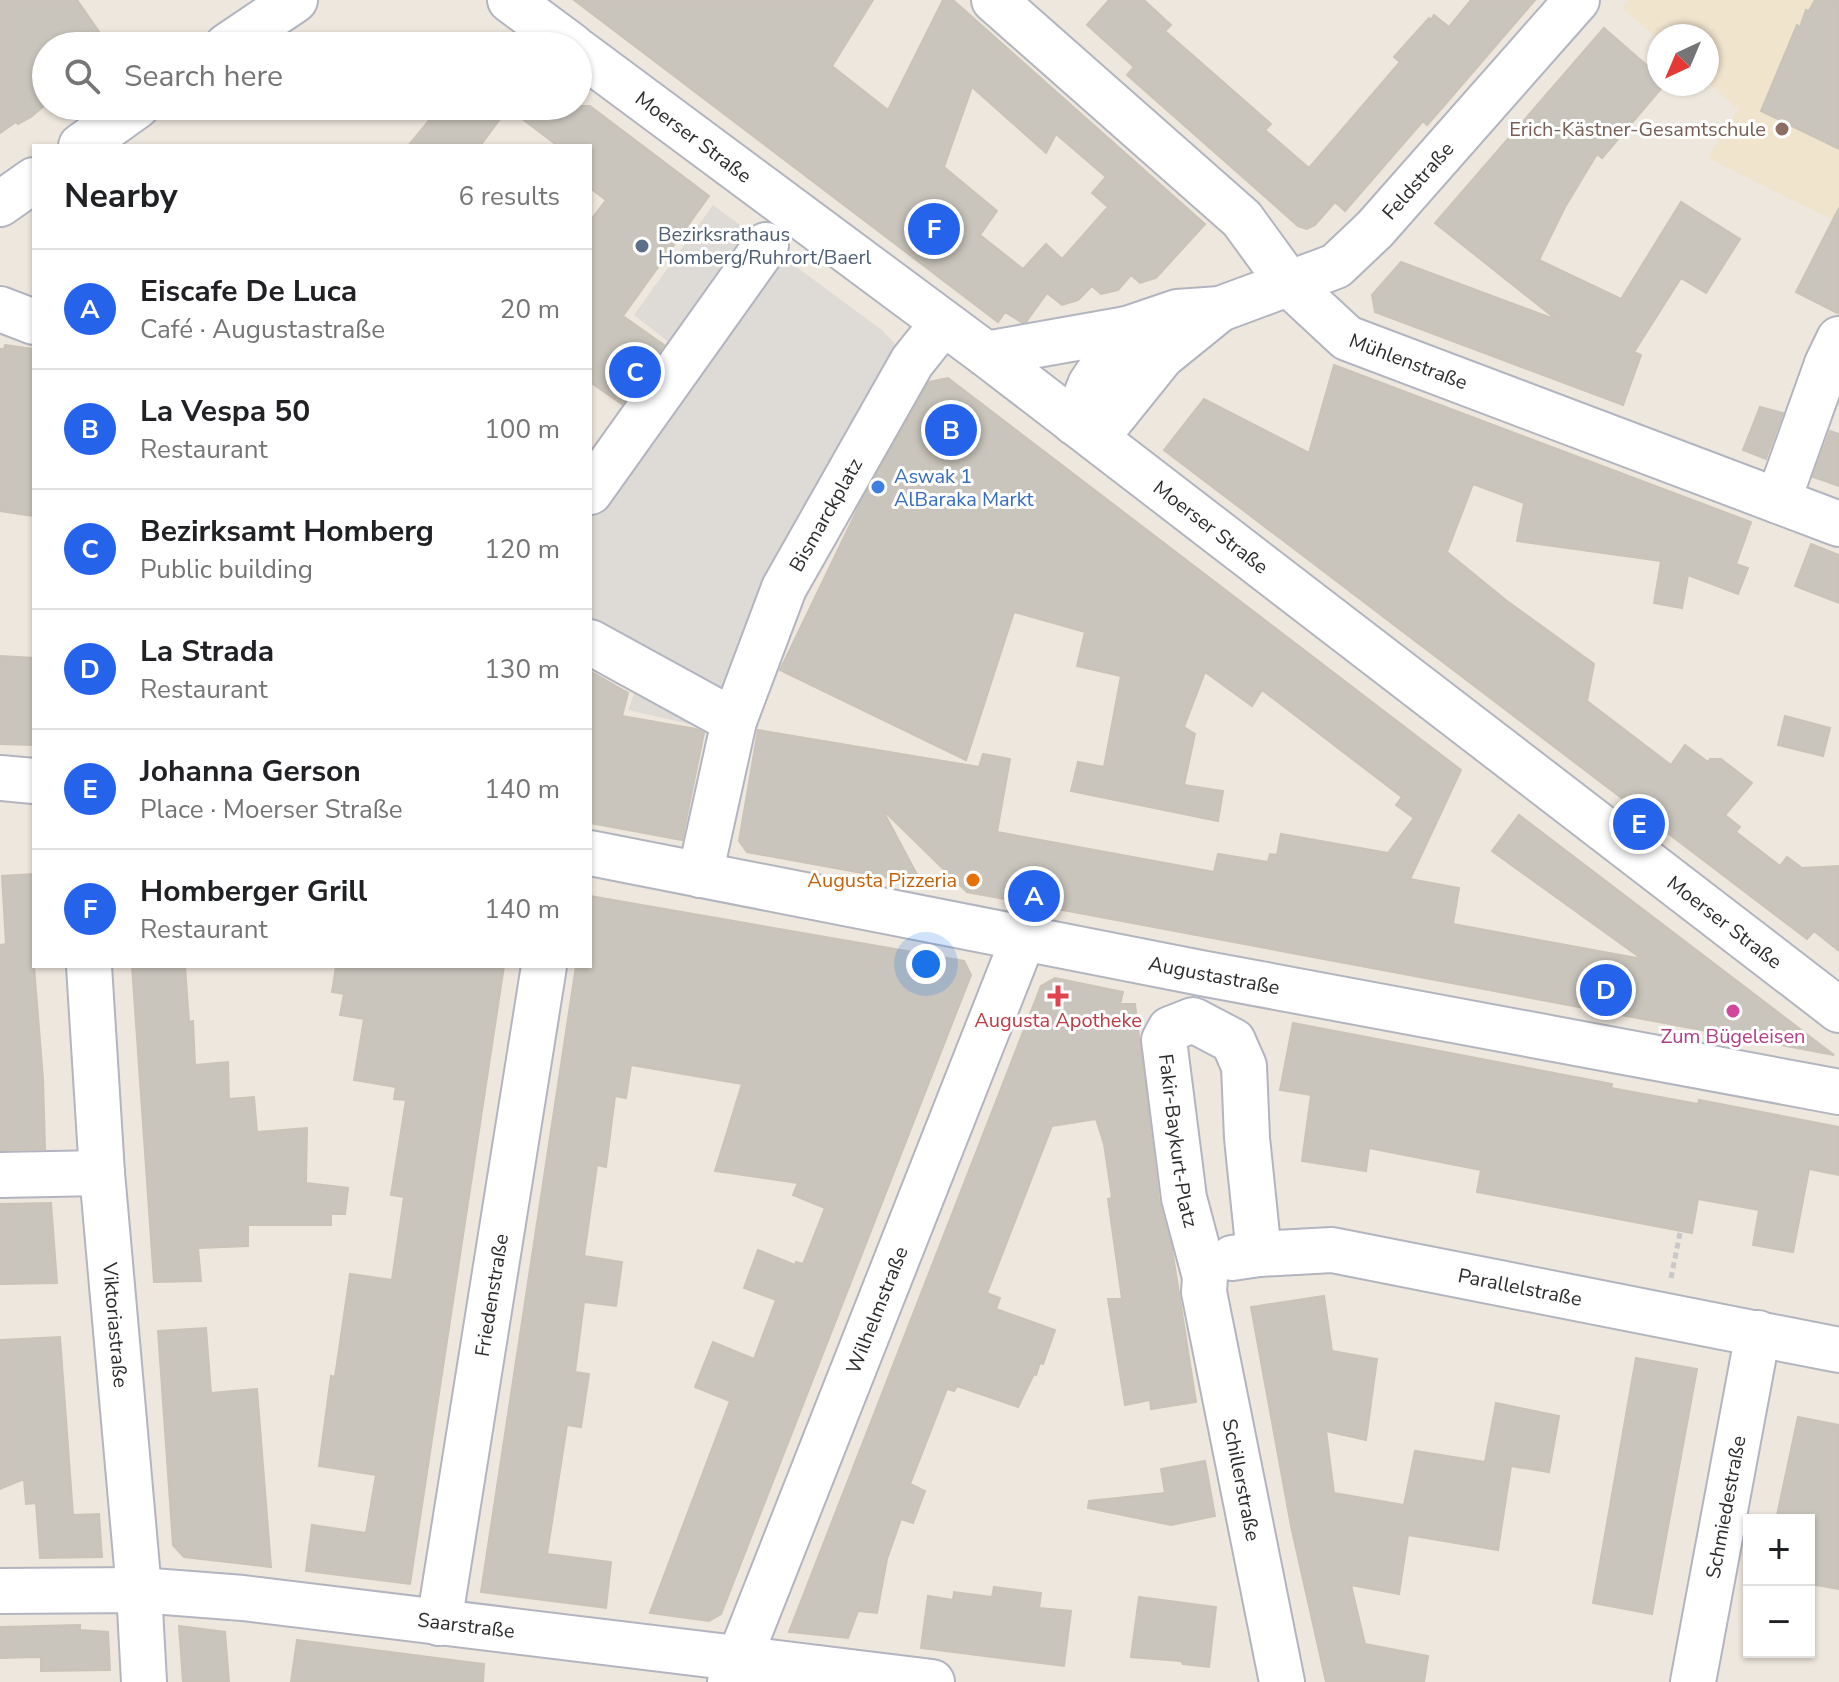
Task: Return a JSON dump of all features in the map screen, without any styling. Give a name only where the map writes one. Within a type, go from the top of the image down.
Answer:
[{"type":"street","points":[[248,32],[295,0]]},
{"type":"street","points":[[510,0],[553,32]]},
{"type":"street","name":"Mühlenstraße","points":[[994,0],[1242,219],[1290,285],[1347,338],[1839,524]]},
{"type":"street","name":"Feldstraße","points":[[986,354],[1127,329],[1177,312],[1220,309],[1336,266],[1375,229],[1577,0]]},
{"type":"street","name":"Moerser Straße","points":[[592,61],[986,354],[1839,1010]]},
{"type":"street","points":[[84,144],[117,120]]},
{"type":"street","points":[[0,204],[32,181]]},
{"type":"street","points":[[592,489],[766,245]]},
{"type":"street","points":[[0,309],[32,321]]},
{"type":"street","name":"Feldstraße","points":[[1086,431],[1162,356],[1220,309]]},
{"type":"street","name":"Bismarckplatz","points":[[700,875],[734,721],[784,588],[912,362],[943,323]]},
{"type":"street","points":[[1086,431],[1090,385],[1127,329]]},
{"type":"street","points":[[1778,501],[1827,364],[1839,339]]},
{"type":"street","points":[[592,643],[734,721]]},
{"type":"street","points":[[0,778],[32,781]]},
{"type":"street","name":"Augustastraße","points":[[592,853],[1201,973],[1839,1092]]},
{"type":"street","name":"Wilhelmstraße","points":[[736,1670],[1024,937]]},
{"type":"street","name":"Viktoriastraße","points":[[89,968],[102,1173],[139,1590],[144,1682]]},
{"type":"street","name":"Friedenstraße","points":[[439,1623],[544,968]]},
{"type":"street","points":[[1201,973],[1193,1020],[1233,1041],[1244,1066],[1247,1138],[1259,1254]]},
{"type":"street","name":"Fakir-Baykurt-Platz","points":[[1193,1020],[1170,1029],[1164,1040],[1184,1198],[1205,1277]]},
{"type":"street","points":[[0,1175],[102,1173]]},
{"type":"street","name":"Parallelstraße","points":[[1205,1277],[1225,1259],[1332,1250],[1839,1350]]},
{"type":"street","name":"Schillerstraße","points":[[1205,1277],[1204,1292],[1282,1682]]},
{"type":"street","name":"Schmiedestraße","points":[[1693,1682],[1758,1333]]},
{"type":"street","name":"Saarstraße","points":[[0,1591],[139,1590],[243,1598],[439,1623],[736,1670],[932,1682]]},
{"type":"shaded area","name":"Erich-Kästner-Gesamtschule","points":[[1629,0],[1839,0],[1839,208],[1833,220],[1708,158],[1738,109],[1719,92],[1719,24],[1647,24],[1647,30],[1622,8]]},
{"type":"shaded area","points":[[713,205],[883,331],[912,362],[741,736],[628,710],[635,692],[592,668],[592,466],[675,347],[634,315]]},
{"type":"building","points":[[0,0],[77,0],[99,32],[32,32],[32,116],[0,133]]},
{"type":"building","points":[[574,0],[873,0],[832,66],[888,110],[943,0],[953,0],[1205,224],[1156,278],[1140,283],[1131,275],[1118,290],[1101,294],[1092,286],[1078,300],[1062,305],[1047,293],[1026,322],[1005,312],[998,322]],"holes":[[[972,87],[1046,153],[1056,134],[1106,177],[1092,193],[1108,207],[1062,259],[1046,244],[1023,269],[980,235],[997,211],[944,167]]]},
{"type":"building","points":[[1109,0],[1144,0],[1171,25],[1165,31],[1271,124],[1265,130],[1309,168],[1400,62],[1394,57],[1429,18],[1431,20],[1434,15],[1449,27],[1471,0],[1535,0],[1427,125],[1423,121],[1345,211],[1335,202],[1315,225],[1307,229],[1298,226],[1127,75],[1134,67],[1087,25]]},
{"type":"building","points":[[1815,0],[1839,0],[1839,149],[1761,111],[1797,25],[1800,27],[1806,10],[1809,11]]},
{"type":"building","points":[[1604,28],[1647,66],[1647,96],[1655,96],[1602,158],[1597,154],[1565,207],[1539,260],[1621,299],[1681,202],[1740,239],[1706,293],[1681,278],[1634,352],[1641,355],[1623,405],[1375,312],[1372,295],[1401,262],[1557,320],[1435,223]]},
{"type":"building","name":"Bezirksrathaus Homberg/Ruhrort/Baerl","points":[[592,108],[709,196],[623,316],[664,345],[622,404],[592,383],[592,218],[606,200],[592,190],[592,144],[555,144],[524,120],[592,120]]},
{"type":"building","name":"Bezirksrathaus Homberg/Ruhrort/Baerl","points":[[429,120],[499,120],[481,144],[410,144]]},
{"type":"building","points":[[1839,208],[1839,314],[1796,292]]},
{"type":"building","points":[[5,345],[32,349],[32,516],[0,511],[0,349],[4,349]]},
{"type":"building","points":[[1334,365],[1751,522],[1736,564],[1748,568],[1738,594],[1688,575],[1682,608],[1654,603],[1661,561],[1517,541],[1524,503],[1473,484],[1447,552],[1507,601],[1594,664],[1587,701],[1671,765],[1685,745],[1708,762],[1710,759],[1721,759],[1752,783],[1725,815],[1740,827],[1736,832],[1780,866],[1787,857],[1802,868],[1839,866],[1839,951],[1814,931],[1807,939],[1164,450],[1204,399],[1309,453]]},
{"type":"building","points":[[948,378],[1461,770],[1410,879],[1459,888],[1453,924],[1642,959],[1492,851],[1519,815],[1834,1055],[967,892],[882,809],[922,884],[747,852],[739,841],[758,730],[979,767],[983,754],[1010,759],[997,832],[1214,872],[1218,854],[1268,862],[1270,854],[1277,855],[1281,834],[1388,853],[1414,818],[1396,805],[1402,797],[1262,690],[1252,706],[1205,672],[1184,727],[1195,734],[1184,785],[1223,791],[1218,821],[1071,791],[1078,762],[1104,767],[1121,676],[1077,666],[1085,632],[1014,612],[966,760],[780,670],[861,502],[929,382]]},
{"type":"building","points":[[1760,407],[1783,413],[1766,459],[1743,450]]},
{"type":"building","points":[[1830,431],[1839,434],[1839,486],[1813,477]]},
{"type":"building","points":[[1811,544],[1839,555],[1839,603],[1795,586]]},
{"type":"building","points":[[0,656],[32,658],[32,745],[0,744]]},
{"type":"building","points":[[592,672],[628,693],[622,716],[704,733],[682,840],[592,823]]},
{"type":"building","points":[[1785,716],[1830,728],[1823,756],[1778,745]]},
{"type":"building","points":[[32,874],[32,968],[43,1079],[45,1149],[0,1150],[0,945],[6,944],[2,876]]},
{"type":"building","points":[[592,896],[964,961],[971,975],[721,1614],[709,1621],[650,1613],[730,1401],[695,1387],[713,1342],[754,1359],[776,1300],[744,1288],[758,1250],[795,1265],[796,1262],[803,1264],[825,1208],[793,1195],[798,1183],[715,1171],[742,1084],[631,1065],[626,1098],[615,1096],[606,1167],[597,1165],[584,1256],[622,1262],[616,1306],[584,1302],[575,1372],[589,1374],[581,1427],[567,1425],[547,1554],[611,1562],[606,1608],[481,1592],[576,968],[592,968]]},
{"type":"building","points":[[132,968],[185,968],[189,1022],[193,1021],[195,1065],[228,1062],[229,1099],[254,1097],[257,1132],[307,1128],[306,1183],[348,1188],[345,1214],[331,1214],[331,1225],[248,1225],[248,1246],[198,1248],[201,1281],[154,1282]]},
{"type":"building","points":[[336,968],[504,968],[410,1584],[306,1571],[312,1525],[366,1533],[376,1475],[319,1466],[331,1376],[335,1377],[350,1274],[392,1280],[404,1197],[391,1195],[406,1100],[394,1099],[396,1087],[354,1080],[364,1019],[340,1015],[344,994],[332,992]]},
{"type":"building","points":[[1055,978],[1123,992],[1120,1004],[1135,1004],[1159,1201],[1172,1249],[1196,1402],[1151,1409],[1150,1400],[1125,1405],[1108,1299],[1122,1299],[1104,1144],[1096,1119],[1052,1126],[987,1293],[1000,1298],[996,1309],[1055,1330],[1043,1364],[1040,1363],[1018,1407],[957,1386],[954,1391],[947,1389],[910,1484],[925,1491],[913,1523],[901,1519],[887,1559],[877,1613],[858,1611],[848,1638],[789,1632],[1041,986]]},
{"type":"building","points":[[1293,1023],[1612,1084],[1611,1088],[1698,1104],[1699,1100],[1839,1127],[1839,1175],[1809,1169],[1793,1252],[1753,1245],[1759,1210],[1698,1199],[1692,1233],[1477,1192],[1481,1170],[1369,1148],[1366,1171],[1302,1161],[1311,1095],[1280,1090]]},
{"type":"building","points":[[51,1203],[57,1283],[0,1284],[0,1204]]},
{"type":"building","points":[[1324,1296],[1332,1351],[1377,1359],[1366,1440],[1326,1431],[1334,1493],[1404,1505],[1415,1451],[1485,1462],[1496,1403],[1559,1416],[1549,1472],[1511,1466],[1498,1550],[1408,1535],[1399,1594],[1351,1585],[1365,1644],[1428,1656],[1424,1682],[1326,1682],[1291,1526],[1251,1307]]},
{"type":"building","points":[[206,1328],[211,1393],[257,1389],[271,1567],[184,1557],[173,1545],[158,1331]]},
{"type":"building","points":[[60,1337],[73,1515],[99,1514],[102,1557],[40,1558],[36,1503],[26,1504],[24,1479],[0,1489],[0,1340]]},
{"type":"building","points":[[1636,1358],[1697,1369],[1652,1614],[1593,1603]]},
{"type":"building","points":[[1798,1417],[1839,1425],[1839,1589],[1815,1585],[1815,1514],[1777,1514]]},
{"type":"building","points":[[1205,1461],[1215,1516],[1171,1525],[1088,1508],[1089,1501],[1165,1493],[1161,1469]]},
{"type":"building","points":[[994,1587],[1041,1593],[1039,1608],[1071,1611],[1064,1666],[921,1648],[928,1596],[953,1600],[954,1592],[992,1597]]},
{"type":"building","points":[[1139,1597],[1216,1607],[1209,1667],[1131,1657]]},
{"type":"building","points":[[80,1625],[80,1630],[108,1632],[110,1670],[41,1671],[41,1657],[0,1658],[0,1627]]},
{"type":"building","points":[[179,1626],[225,1632],[229,1682],[183,1682]]},
{"type":"building","points":[[297,1640],[484,1664],[483,1682],[291,1682]]},
{"type":"place","name":"Erich-Kästner-Gesamtschule","points":[[1782,129]]},
{"type":"place","name":"Homberger Grill","points":[[934,229]]},
{"type":"place","name":"Bezirksrathaus Homberg/Ruhrort/Baerl","points":[[642,246]]},
{"type":"place","name":"Bezirksamt Homberg","points":[[635,372]]},
{"type":"place","name":"La Vespa 50","points":[[951,430]]},
{"type":"place","name":"Aswak 1 AlBaraka Markt","points":[[878,487]]},
{"type":"place","name":"Johanna Gerson","points":[[1639,824]]},
{"type":"place","name":"Augusta Pizzeria","points":[[973,880]]},
{"type":"place","name":"Eiscafe De Luca","points":[[1034,896]]},
{"type":"place","name":"La Strada","points":[[1606,990]]},
{"type":"place","name":"Augusta Apotheke","points":[[1058,996]]},
{"type":"place","name":"Zum Bügeleisen","points":[[1733,1011]]}]
